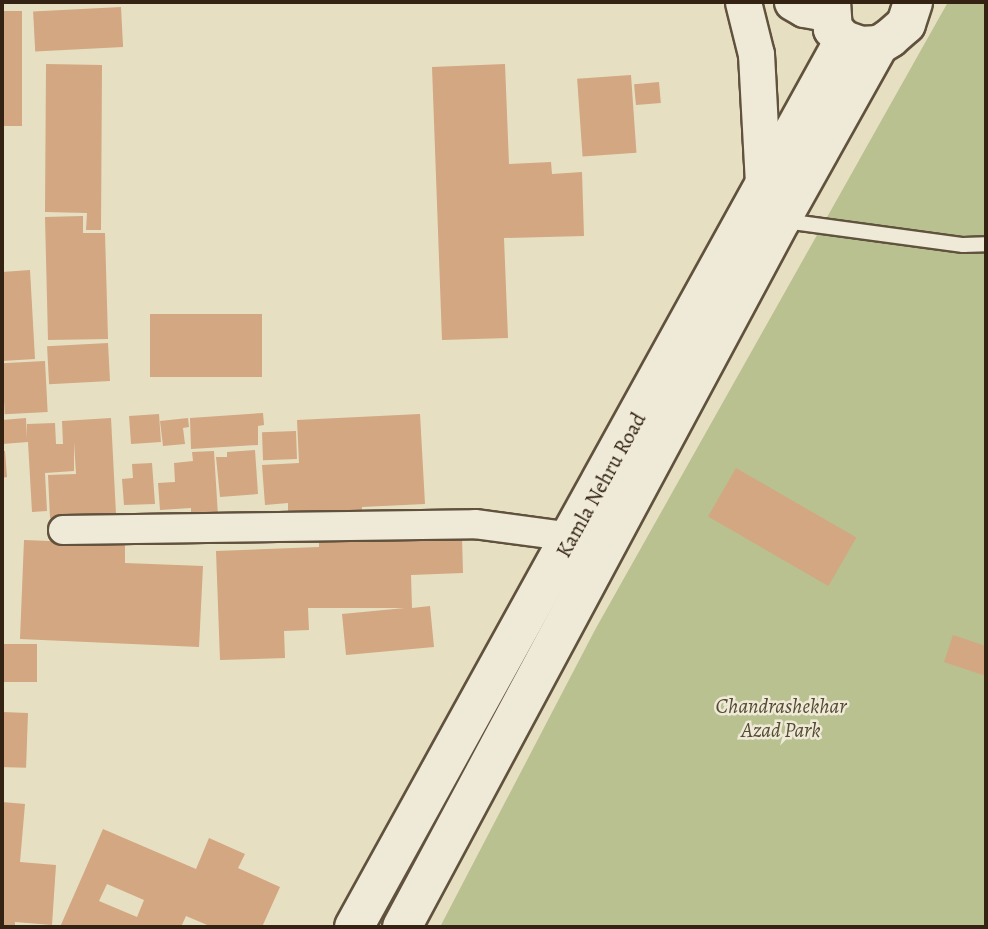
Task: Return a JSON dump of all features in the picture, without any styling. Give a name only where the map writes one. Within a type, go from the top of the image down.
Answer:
[{"type":"main road","points":[[846,25],[906,24],[913,2]]},
{"type":"main road","name":"Kamla Nehru Road","points":[[354,927],[572,537],[846,25]]},
{"type":"main road","name":"Kamla Nehru Road","points":[[402,927],[780,220],[846,25]]},
{"type":"street","points":[[743,2],[756,54],[764,182]]},
{"type":"street","points":[[792,2],[846,25]]},
{"type":"street","points":[[63,530],[475,524],[572,537]]},
{"type":"lane","points":[[780,220],[963,245],[986,244]]},
{"type":"green space","name":"Chandrashekhar Azad Park","points":[[948,2],[986,2],[986,927],[440,927],[596,628]]},
{"type":"building","points":[[121,7],[123,47],[35,52],[33,12]]},
{"type":"building","points":[[2,11],[22,11],[22,126],[2,126]]},
{"type":"building","points":[[46,64],[102,65],[101,230],[86,230],[87,213],[45,212]]},
{"type":"building","points":[[505,64],[509,164],[551,162],[552,174],[582,172],[584,236],[504,238],[508,338],[442,340],[432,67]]},
{"type":"building","points":[[631,75],[636,153],[583,157],[577,79]]},
{"type":"building","points":[[659,82],[661,103],[636,105],[634,84]]},
{"type":"building","points":[[83,216],[83,233],[105,233],[108,339],[48,340],[45,217]]},
{"type":"building","points":[[30,270],[35,359],[2,361],[2,272]]},
{"type":"building","points":[[150,314],[262,314],[262,377],[150,377]]},
{"type":"building","points":[[108,343],[110,381],[49,384],[47,346]]},
{"type":"building","points":[[45,361],[48,412],[5,414],[2,363]]},
{"type":"building","points":[[263,413],[264,425],[258,426],[258,445],[191,449],[190,418]]},
{"type":"building","points":[[159,414],[161,442],[131,444],[129,416]]},
{"type":"building","points":[[420,414],[425,504],[362,507],[362,518],[305,521],[305,511],[288,512],[288,503],[265,505],[262,465],[299,463],[297,420]]},
{"type":"building","points":[[26,418],[27,439],[27,424],[55,423],[56,444],[63,444],[62,421],[111,418],[116,514],[50,518],[48,475],[76,474],[74,442],[74,471],[45,473],[47,511],[32,512],[28,442],[2,444],[2,420]]},
{"type":"building","points":[[188,418],[189,427],[183,428],[185,444],[163,446],[160,421]]},
{"type":"building","points":[[296,431],[297,459],[263,460],[262,432]]},
{"type":"building","points":[[255,450],[258,494],[220,497],[216,457],[227,457],[227,452]]},
{"type":"building","points":[[2,451],[5,451],[7,477],[2,478]]},
{"type":"building","points":[[214,451],[218,516],[191,518],[191,508],[160,510],[158,483],[175,482],[174,463],[193,461],[192,452]]},
{"type":"building","points":[[152,463],[155,504],[124,505],[122,479],[133,478],[132,464]]},
{"type":"building","points":[[736,468],[856,538],[828,586],[708,516]]},
{"type":"building","points":[[462,537],[463,573],[411,575],[412,608],[430,606],[434,647],[346,655],[342,614],[405,608],[308,608],[309,630],[284,631],[285,658],[220,660],[216,551],[319,547],[319,542]]},
{"type":"building","points":[[24,540],[125,544],[125,563],[203,566],[199,647],[20,639]]},
{"type":"building","points":[[953,635],[986,646],[986,676],[944,662]]},
{"type":"building","points":[[2,644],[37,644],[37,682],[2,682]]},
{"type":"building","points":[[2,712],[28,713],[26,768],[2,767]]},
{"type":"building","points":[[2,802],[25,804],[20,862],[56,865],[52,925],[15,922],[15,927],[2,927]]},
{"type":"building","points":[[103,829],[196,869],[209,838],[245,854],[238,868],[280,887],[262,927],[212,927],[186,916],[181,927],[60,927]],"holes":[[[107,884],[144,900],[137,917],[99,901]]]}]
